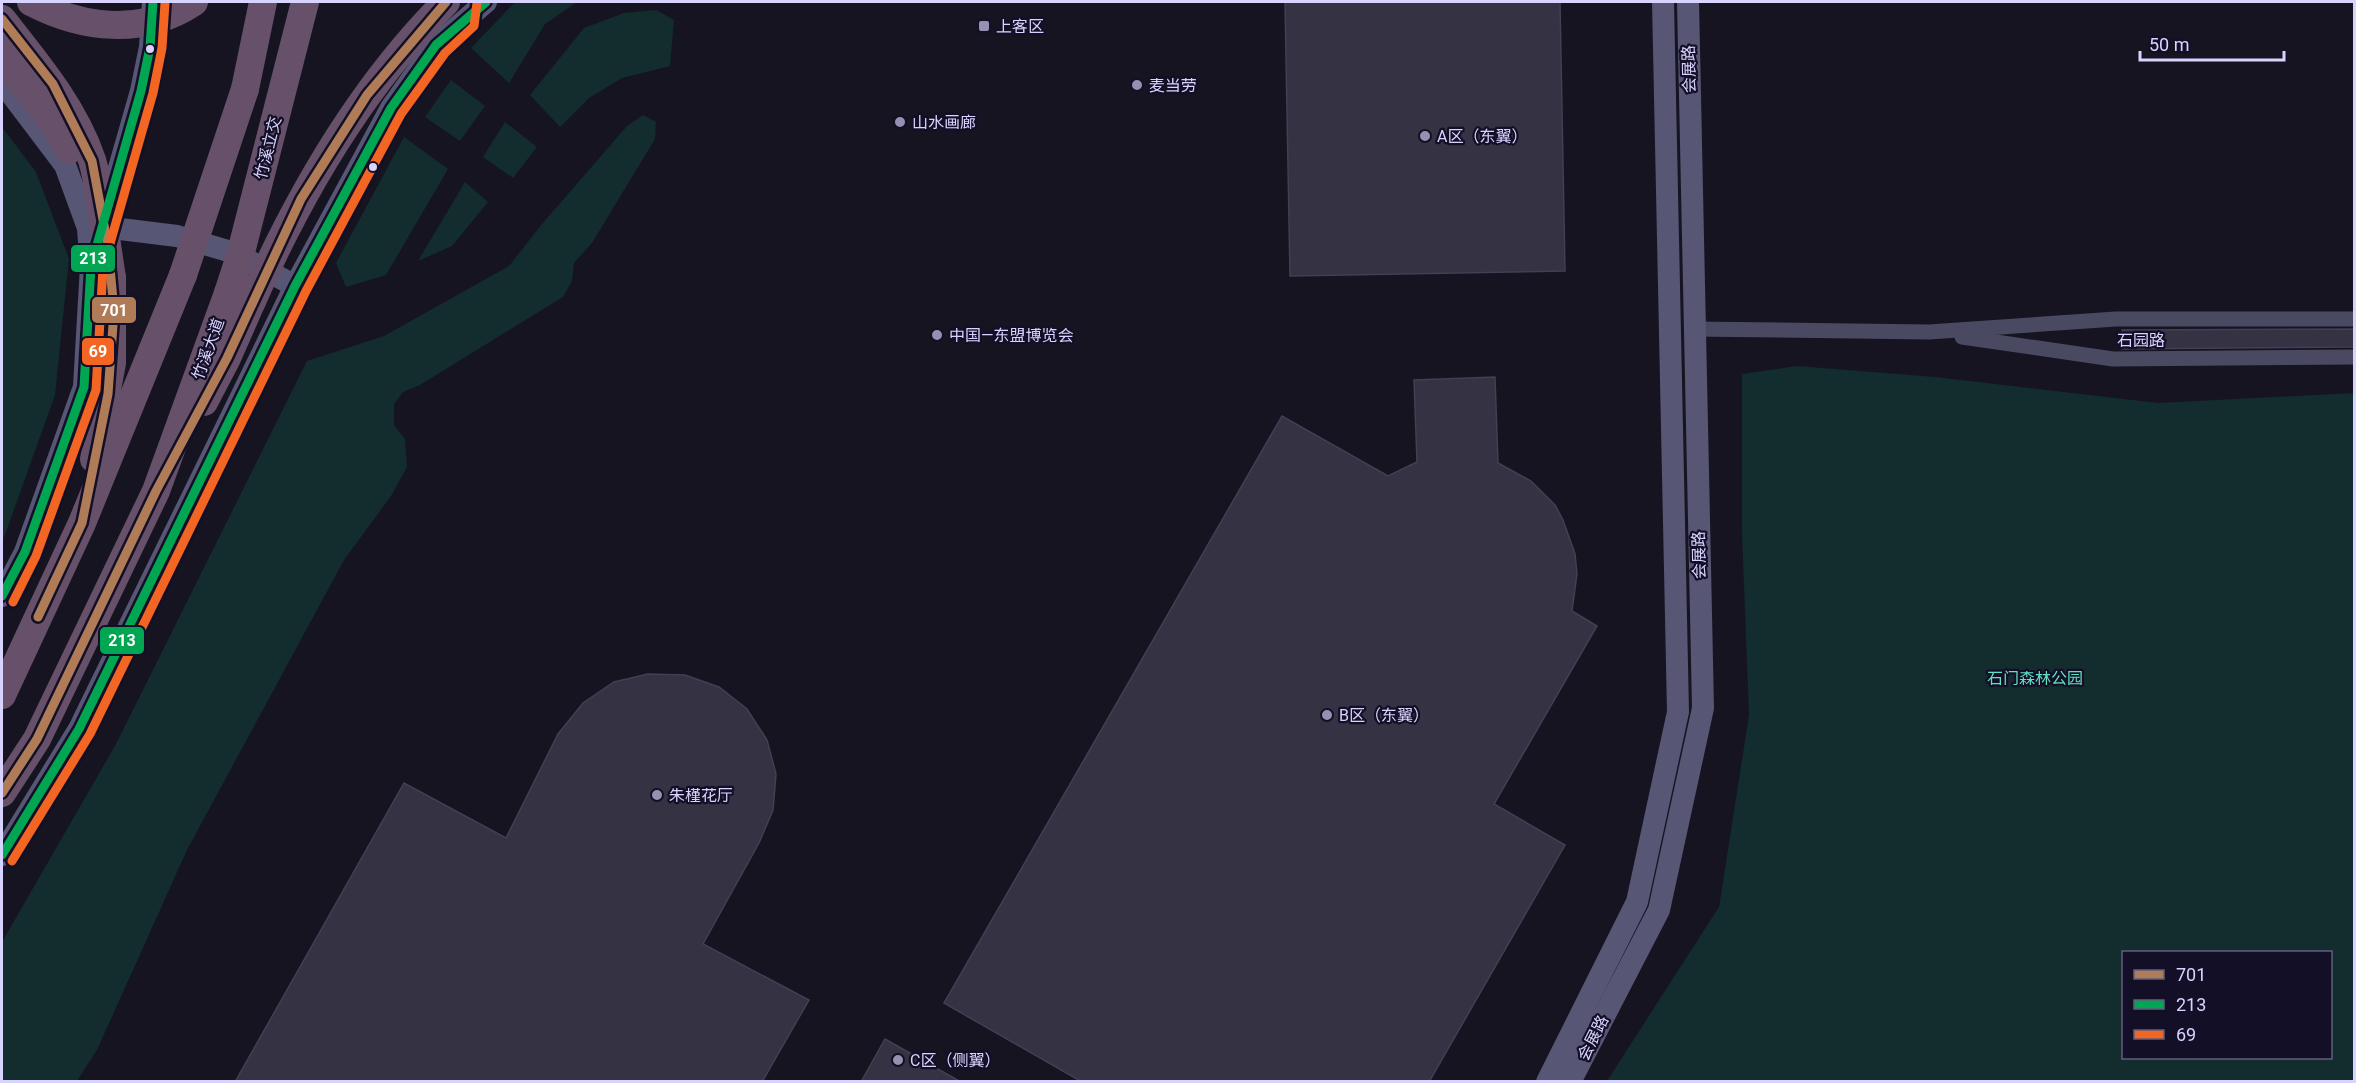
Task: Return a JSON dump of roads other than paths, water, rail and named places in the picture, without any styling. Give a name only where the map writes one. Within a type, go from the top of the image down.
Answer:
[{"type":"highway","points":[[31,2],[79,22],[128,26],[167,17],[194,2]]},
{"type":"highway","points":[[2,695],[82,523],[183,275],[245,89],[263,2]]},
{"type":"highway","name":"竹溪立交","points":[[240,297],[243,245],[305,2]]},
{"type":"highway","points":[[2,793],[37,739],[156,491],[228,358],[240,297],[342,131],[402,51],[458,8]]},
{"type":"highway","points":[[2,19],[52,84],[79,131],[92,161],[103,219],[102,272],[112,363],[82,523]]},
{"type":"highway","points":[[2,57],[53,123],[103,219]]},
{"type":"main road","points":[[153,2],[150,47],[141,91],[103,219],[177,236],[235,253],[295,286]]},
{"type":"main road","points":[[2,855],[79,729],[295,286],[391,108],[436,45],[458,8],[486,2]]},
{"type":"main road","name":"会展路","points":[[1547,1082],[1637,902],[1678,712],[1663,2]]},
{"type":"main road","name":"会展路","points":[[1570,1082],[1659,910],[1702,708],[1688,2]]},
{"type":"main road","points":[[2,82],[65,165],[102,272],[84,387],[25,552],[2,597]]},
{"type":"street","name":"石园路","points":[[1693,329],[1929,332],[2116,320],[2355,320]]},
{"type":"street","name":"石园路","points":[[1929,332],[2113,359],[2355,357]]},
{"type":"place","name":"上客区","points":[[984,26]]},
{"type":"place","name":"麦当劳","points":[[1137,85]]},
{"type":"place","name":"山水画廊","points":[[900,122]]},
{"type":"place","name":"A区（东翼）","points":[[1425,136]]},
{"type":"place","name":"中国—东盟博览会","points":[[937,335]]},
{"type":"place","name":"B区（东翼）","points":[[1327,715]]},
{"type":"place","name":"朱槿花厅","points":[[657,795]]},
{"type":"place","name":"C区（侧翼）","points":[[898,1060]]},
{"type":"park label","name":"石门森林公园","points":[[2035,678]]}]
